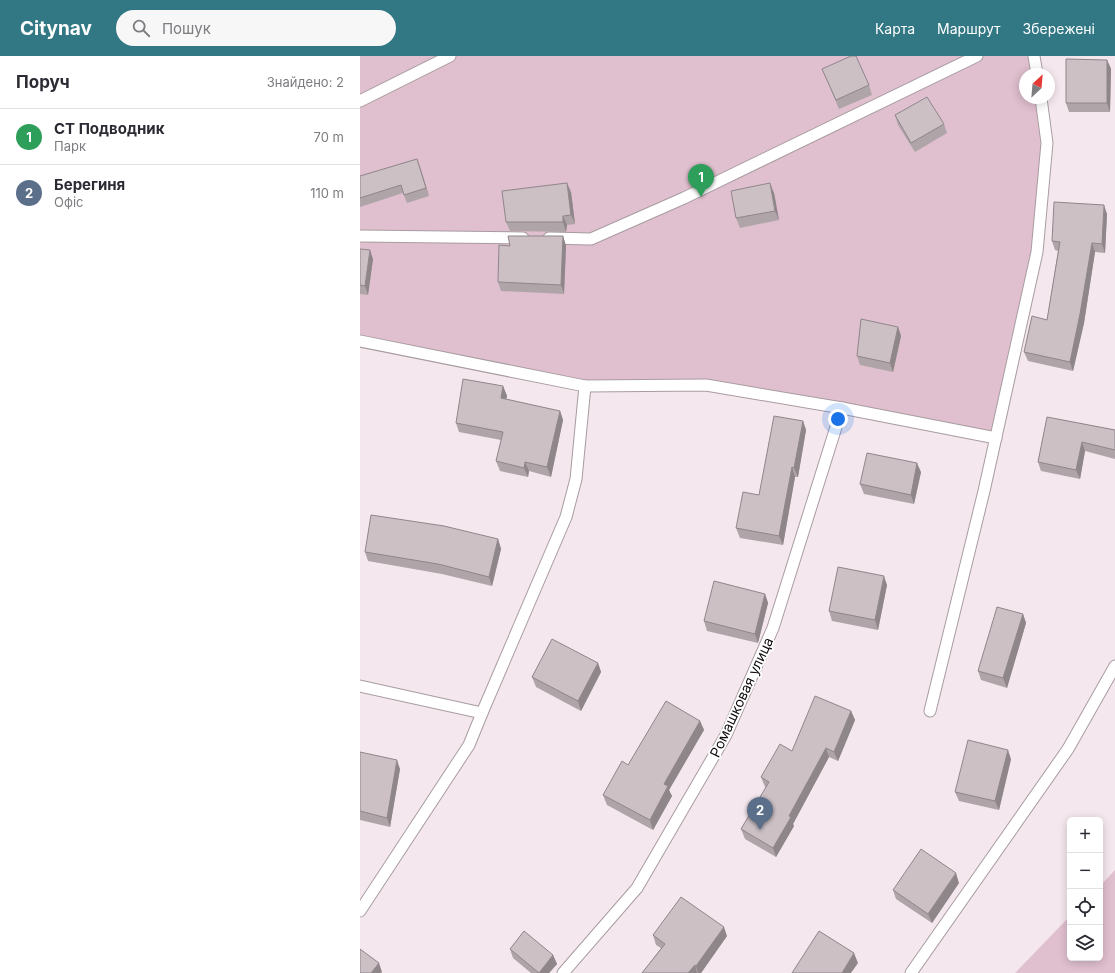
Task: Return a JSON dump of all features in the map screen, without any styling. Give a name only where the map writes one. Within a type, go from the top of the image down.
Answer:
[{"type":"lane","points":[[360,101],[450,56]]},
{"type":"lane","points":[[360,236],[590,239],[684,198],[977,56]]},
{"type":"lane","points":[[1034,56],[1036,68]]},
{"type":"lane","points":[[930,711],[996,438],[1037,252],[1047,143],[1041,104]]},
{"type":"lane","points":[[360,341],[585,386],[706,385],[842,408],[996,438]]},
{"type":"lane","points":[[360,911],[469,745],[566,517],[576,479],[585,386]]},
{"type":"lane","name":"Ромашковая улица","points":[[563,973],[637,888],[726,735],[773,628],[842,408]]},
{"type":"lane","points":[[911,973],[1068,749],[1115,666]]},
{"type":"lane","points":[[360,686],[482,713]]},
{"type":"shaded area","points":[[360,56],[1037,56],[1038,68],[1019,68],[1019,104],[1043,104],[1047,143],[1037,252],[996,438],[706,385],[585,386],[360,341]]},
{"type":"shaded area","points":[[1115,870],[1115,973],[1015,973],[1067,919],[1067,961],[1103,961],[1103,883]]},
{"type":"building","points":[[851,56],[856,56],[869,85],[836,100],[822,69]]},
{"type":"building","points":[[1066,59],[1107,60],[1107,103],[1066,103]]},
{"type":"building","points":[[927,97],[944,124],[911,143],[895,115]]},
{"type":"building","points":[[417,159],[426,188],[404,195],[401,185],[360,198],[360,176]]},
{"type":"building","points":[[567,183],[571,215],[563,216],[563,222],[506,222],[502,191]]},
{"type":"building","points":[[770,183],[775,211],[736,218],[731,191]]},
{"type":"building","points":[[1054,202],[1104,205],[1102,244],[1092,243],[1070,362],[1024,352],[1032,316],[1047,320],[1060,242],[1052,241]]},
{"type":"building","points":[[508,236],[563,236],[561,285],[498,282],[499,245],[510,246]]},
{"type":"building","points":[[360,249],[370,250],[365,286],[360,285]]},
{"type":"building","points":[[861,319],[898,327],[890,363],[857,356]]},
{"type":"building","points":[[463,379],[503,386],[501,398],[560,411],[547,467],[525,462],[524,468],[496,461],[503,432],[456,423]]},
{"type":"building","points":[[774,416],[803,421],[794,468],[792,467],[779,536],[736,528],[743,492],[759,495]]},
{"type":"building","points":[[1047,417],[1115,430],[1115,450],[1082,442],[1076,470],[1038,462]]},
{"type":"building","points":[[867,453],[917,463],[911,495],[860,484]]},
{"type":"building","points":[[371,515],[444,526],[498,539],[489,577],[438,564],[365,552]]},
{"type":"building","points":[[838,567],[884,576],[875,620],[829,611]]},
{"type":"building","points":[[714,581],[765,594],[755,634],[704,621]]},
{"type":"building","points":[[997,607],[1023,614],[1003,678],[978,671]]},
{"type":"building","points":[[552,639],[598,663],[578,701],[532,677]]},
{"type":"building","points":[[815,696],[851,711],[834,752],[826,748],[789,816],[791,817],[773,848],[741,829],[769,782],[761,777],[780,744],[792,751]]},
{"type":"building","points":[[666,701],[700,721],[664,784],[668,786],[650,820],[603,795],[622,761],[628,765]]},
{"type":"building","points":[[968,740],[1008,750],[995,801],[955,792]]},
{"type":"building","points":[[360,752],[397,760],[387,818],[360,811]]},
{"type":"building","points":[[921,849],[956,873],[928,914],[893,890]]},
{"type":"building","points":[[681,897],[724,927],[696,966],[695,965],[688,973],[642,973],[665,944],[653,935]]},
{"type":"building","points":[[524,931],[553,955],[539,973],[510,949]]},
{"type":"building","points":[[819,931],[854,953],[842,973],[792,973]]},
{"type":"building","points":[[360,949],[379,963],[371,973],[360,973]]},
{"type":"place","name":"СТ Подводник","points":[[701,197]]},
{"type":"place","name":"Берегиня","points":[[760,830]]}]
